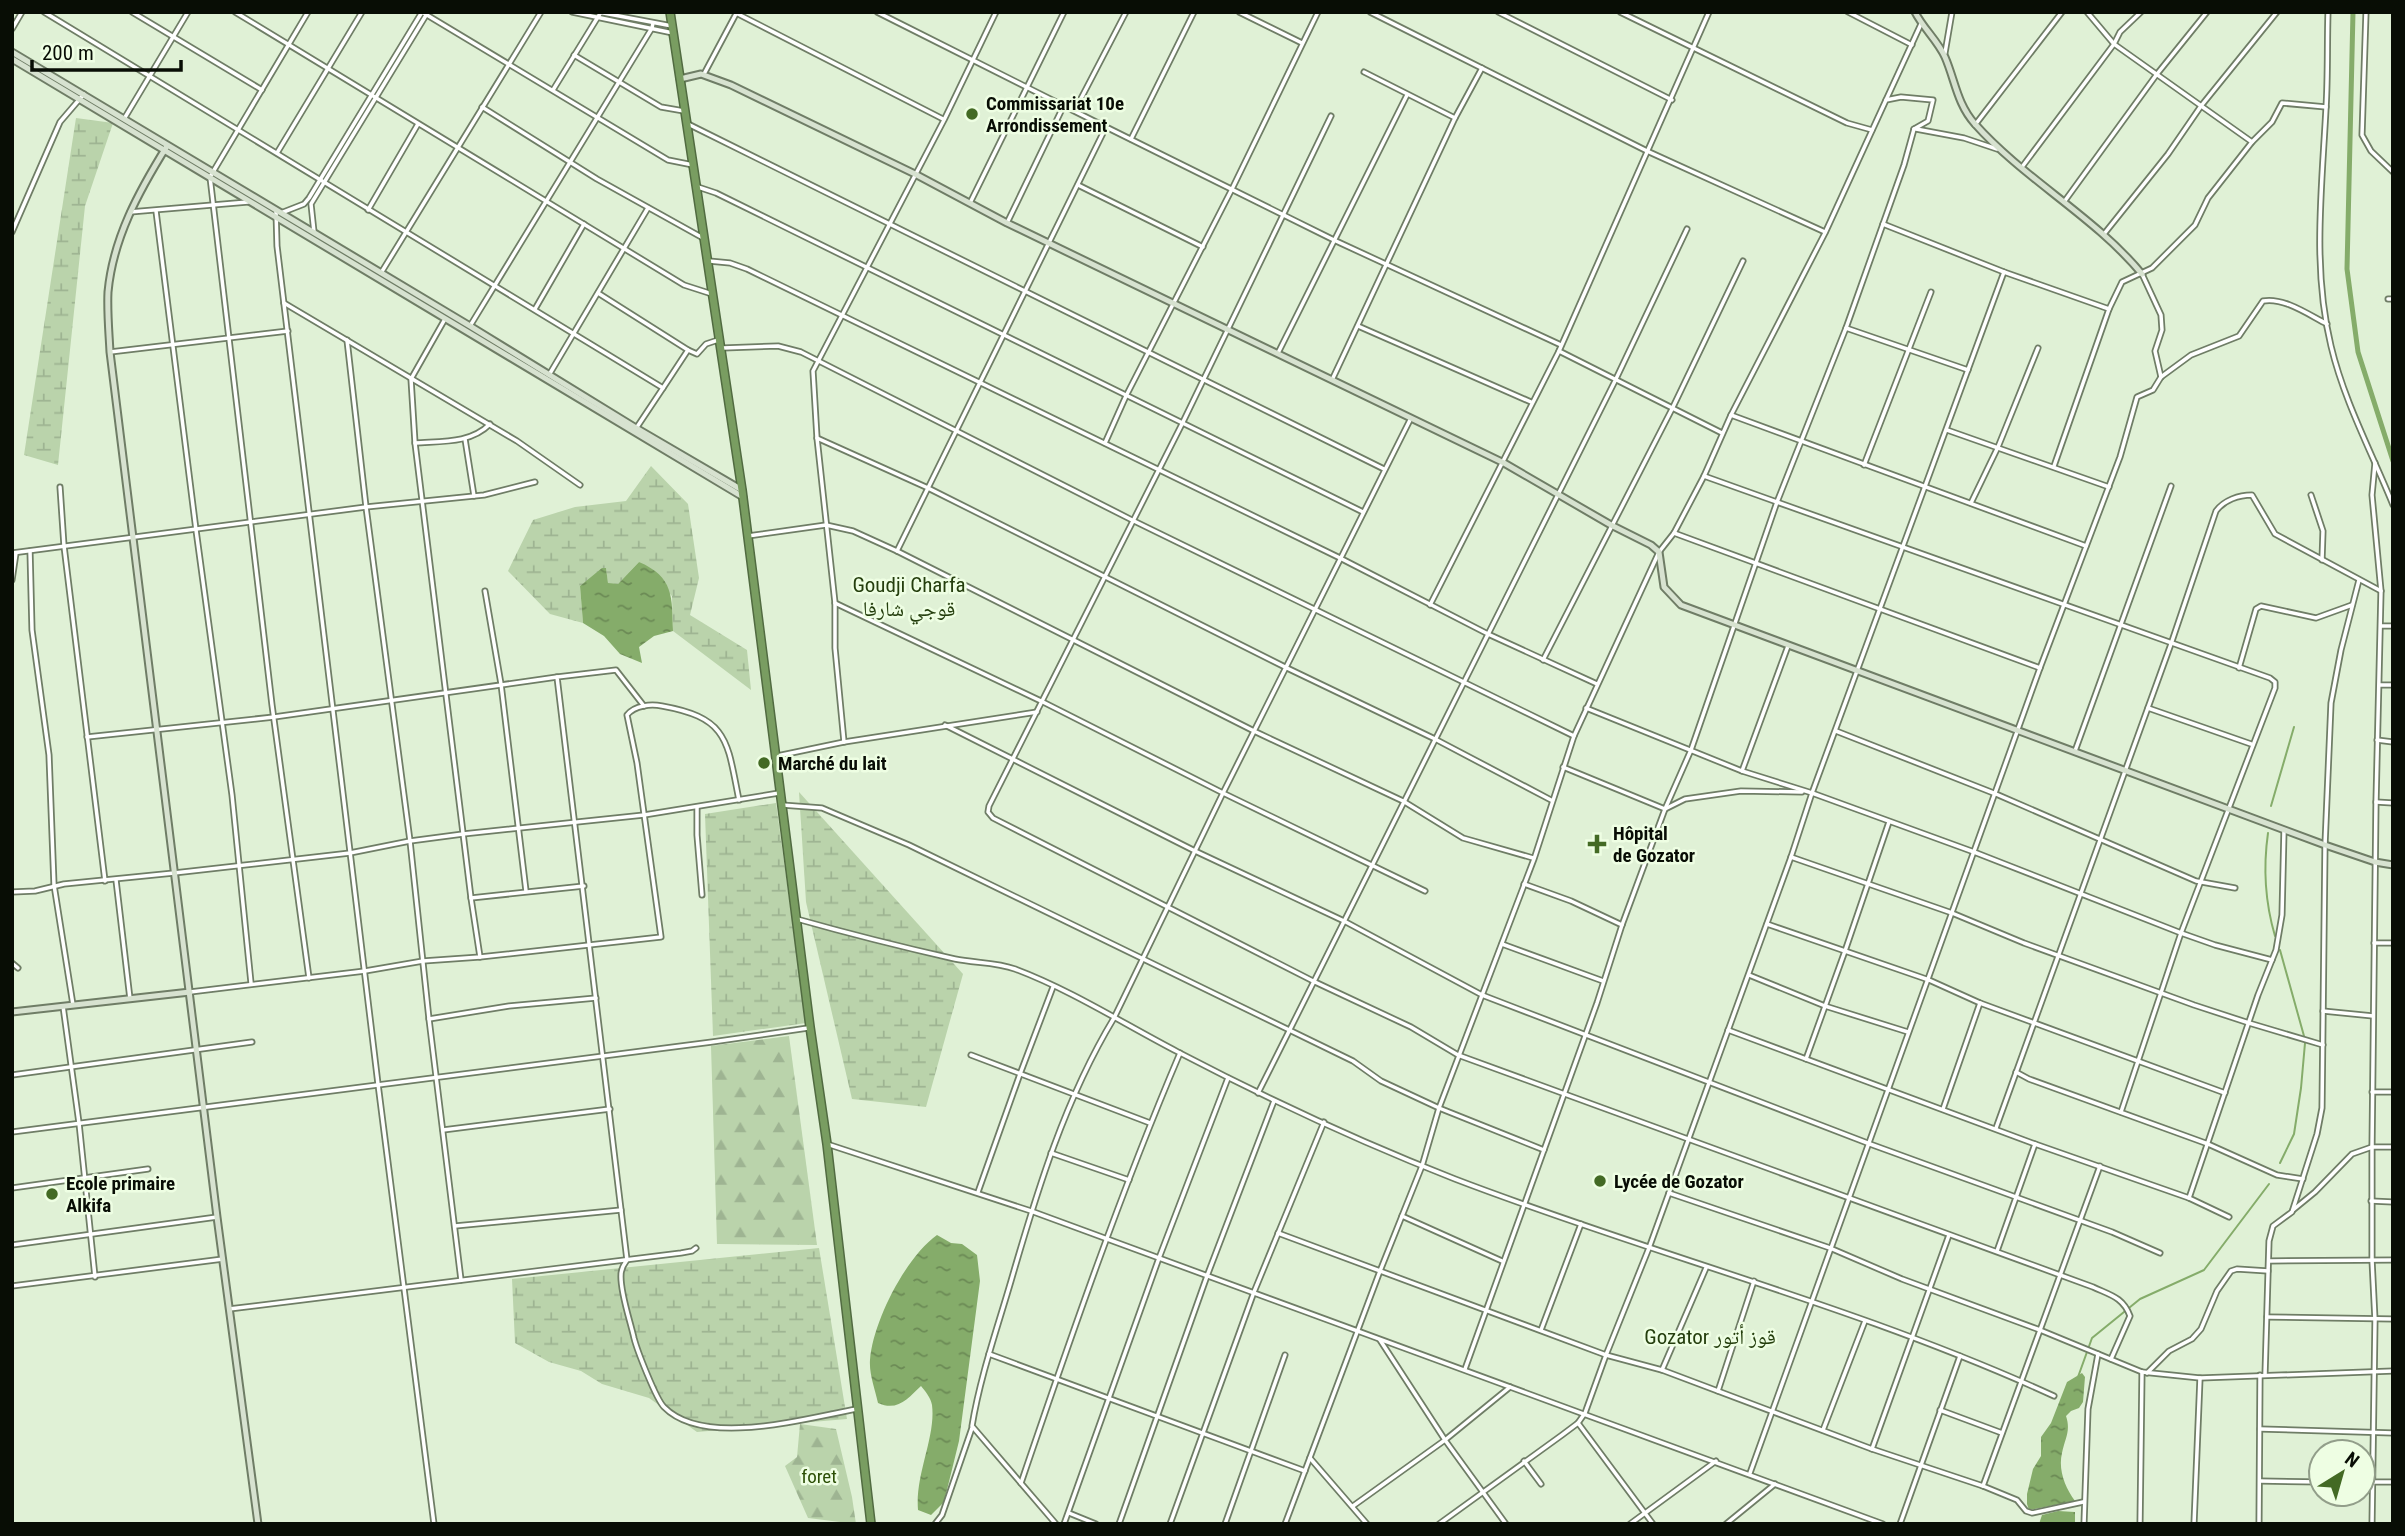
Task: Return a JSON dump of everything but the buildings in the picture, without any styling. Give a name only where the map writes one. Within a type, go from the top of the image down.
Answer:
[{"type":"highway","points":[[670,12],[743,494],[827,1144],[871,1524]]},
{"type":"street","points":[[12,29],[22,12]]},
{"type":"street","points":[[44,12],[663,388]]},
{"type":"street","points":[[132,12],[262,90]]},
{"type":"street","points":[[122,122],[188,12]]},
{"type":"street","points":[[235,12],[684,285],[713,295]]},
{"type":"street","points":[[308,12],[211,174],[212,205],[253,523],[274,717],[309,978]]},
{"type":"street","points":[[277,153],[362,12]]},
{"type":"street","points":[[380,276],[541,12]]},
{"type":"street","points":[[572,12],[599,14],[672,30]]},
{"type":"street","points":[[877,12],[1336,241],[1561,345]]},
{"type":"street","points":[[844,742],[835,648],[835,603],[812,381],[816,362],[944,120],[996,12]]},
{"type":"street","points":[[970,203],[1064,12]]},
{"type":"street","points":[[1074,110],[1126,12]]},
{"type":"street","points":[[1131,139],[1194,12]]},
{"type":"street","points":[[1239,12],[1303,43]]},
{"type":"street","points":[[1105,443],[1318,12]]},
{"type":"street","points":[[1370,12],[1647,151],[1825,233]]},
{"type":"street","points":[[1382,18],[1385,12]]},
{"type":"street","points":[[1498,12],[1672,100]]},
{"type":"street","points":[[1510,18],[1513,12]]},
{"type":"street","points":[[1620,12],[1847,123],[1872,130]]},
{"type":"street","points":[[1430,605],[1559,351],[1709,12]]},
{"type":"street","points":[[1848,12],[1912,45]]},
{"type":"street","points":[[1916,12],[1921,24],[1944,55],[1962,107],[1975,125],[2103,234],[2142,274],[2161,315],[2162,330],[2155,351],[2161,377]]},
{"type":"street","points":[[1944,55],[1952,12]]},
{"type":"street","points":[[1975,125],[2062,12]]},
{"type":"street","points":[[2087,12],[2114,44],[2252,142]]},
{"type":"street","points":[[2022,167],[2114,44],[2120,32],[2141,12]]},
{"type":"street","points":[[2064,202],[2157,74],[2207,12]]},
{"type":"street","points":[[2103,234],[2277,12]]},
{"type":"street","points":[[2328,12],[2326,107],[2319,206],[2320,270],[2327,324],[2331,347],[2351,404],[2393,505]]},
{"type":"street","points":[[2366,12],[2362,135],[2371,151],[2393,172]]},
{"type":"street","points":[[424,13],[668,160],[693,165]]},
{"type":"street","points":[[277,214],[304,204],[424,13]]},
{"type":"street","points":[[314,234],[311,204],[424,13]]},
{"type":"street","points":[[704,75],[736,13],[944,120]]},
{"type":"street","points":[[553,90],[599,14]]},
{"type":"street","points":[[1285,1524],[1422,1166],[1438,1108],[1534,859],[1574,736],[1659,552],[1674,533],[1704,476],[1722,433],[1825,233],[1921,24]]},
{"type":"street","points":[[468,329],[653,26]]},
{"type":"street","points":[[12,52],[122,122],[743,494]]},
{"type":"street","points":[[574,55],[662,107],[685,111]]},
{"type":"street","points":[[12,59],[81,97]]},
{"type":"street","points":[[1332,380],[1455,118],[1482,68]]},
{"type":"street","points":[[1364,72],[1455,118]]},
{"type":"street","points":[[680,79],[704,75],[731,85],[915,174],[1007,223],[1504,463],[1651,545],[1659,552],[1664,587],[1681,605],[2228,810],[2375,862],[2393,865]]},
{"type":"street","points":[[1278,353],[1407,95]]},
{"type":"street","points":[[12,232],[60,122],[81,97]]},
{"type":"street","points":[[1886,100],[1902,97],[1933,100],[1928,121],[1914,129]]},
{"type":"street","points":[[2054,466],[2109,309],[2122,282],[2157,264],[2195,225],[2208,198],[2252,142],[2272,122],[2281,103],[2326,107]]},
{"type":"street","points":[[1007,223],[1063,105]]},
{"type":"street","points":[[482,107],[648,208],[704,238]]},
{"type":"street","points":[[1331,116],[1182,424],[1157,468],[988,812],[993,818],[1167,907],[1411,1027],[1458,1055],[2093,1287],[2125,1304],[2130,1316],[2111,1359]]},
{"type":"street","points":[[686,123],[1385,469]]},
{"type":"street","points":[[368,210],[418,124]]},
{"type":"street","points":[[897,551],[1106,127]]},
{"type":"street","points":[[1914,129],[1964,138],[2003,151]]},
{"type":"street","points":[[1465,1369],[1622,925],[1665,809],[1691,750],[1758,564],[1777,502],[1846,328],[1914,136],[1914,129]]},
{"type":"street","points":[[166,148],[130,212],[115,252],[108,290],[110,352],[217,1217],[258,1524]]},
{"type":"street","points":[[211,174],[250,202],[314,234],[445,319],[468,329]]},
{"type":"street","points":[[1078,185],[1203,247]]},
{"type":"street","points":[[696,186],[716,193],[1363,512]]},
{"type":"street","points":[[130,212],[250,202]]},
{"type":"street","points":[[548,378],[648,208]]},
{"type":"street","points":[[156,211],[222,723],[251,984]]},
{"type":"street","points":[[277,214],[284,303],[332,709],[434,1524]]},
{"type":"street","points":[[535,309],[584,224]]},
{"type":"street","points":[[1883,224],[2004,272],[2109,309]]},
{"type":"street","points":[[1258,1093],[1615,381],[1687,229]]},
{"type":"street","points":[[707,261],[730,263],[747,269],[981,381],[1488,634],[1597,684]]},
{"type":"street","points":[[1544,660],[1672,409],[1743,261]]},
{"type":"street","points":[[1439,1524],[1578,1423],[1585,1413],[1669,1194],[1812,793],[2004,272]]},
{"type":"street","points":[[1864,465],[1931,292]]},
{"type":"street","points":[[598,293],[697,354],[706,344],[778,346],[801,352],[816,362],[1132,520],[1574,736]]},
{"type":"street","points":[[1750,1473],[2040,668],[2109,487],[2137,397],[2153,390],[2161,377],[2190,355],[2239,336],[2263,301],[2273,300],[2287,304],[2327,324]]},
{"type":"street","points":[[284,303],[490,424],[580,485]]},
{"type":"street","points":[[445,319],[411,379],[415,443],[445,691],[481,957]]},
{"type":"street","points":[[1358,326],[1531,402]]},
{"type":"street","points":[[1846,328],[1968,370]]},
{"type":"street","points":[[110,352],[288,331]]},
{"type":"street","points":[[347,340],[410,841],[461,1280]]},
{"type":"street","points":[[1971,504],[1998,447],[2038,348]]},
{"type":"street","points":[[635,430],[688,350]]},
{"type":"street","points":[[1559,351],[1722,433]]},
{"type":"street","points":[[1731,415],[2086,546]]},
{"type":"street","points":[[935,1524],[942,1515],[972,1428],[989,1354],[1031,1211],[1075,1095],[1095,1049],[1114,1018],[1223,793],[1412,418]]},
{"type":"street","points":[[415,443],[465,439],[477,435],[490,424]]},
{"type":"street","points":[[1947,430],[2109,487]]},
{"type":"street","points":[[465,439],[474,496]]},
{"type":"street","points":[[817,439],[928,488],[1435,739],[1551,800]]},
{"type":"street","points":[[2372,1438],[2375,1320],[2371,1201],[2372,1092],[2381,626],[2381,591],[2372,495],[2375,463]]},
{"type":"street","points":[[1704,476],[2275,682],[2275,688],[2181,933],[2121,1112]]},
{"type":"street","points":[[12,580],[14,553],[366,507],[474,496],[535,482]]},
{"type":"street","points":[[2074,751],[2171,486]]},
{"type":"street","points":[[61,487],[64,546],[105,881]]},
{"type":"street","points":[[1996,1128],[2171,644],[2216,511],[2226,501],[2252,495],[2275,534],[2381,591]]},
{"type":"street","points":[[2311,495],[2323,531],[2322,561]]},
{"type":"street","points":[[748,536],[827,525],[853,531],[1255,732],[1403,802],[1463,838],[1534,859]]},
{"type":"street","points":[[1674,533],[2040,668]]},
{"type":"street","points":[[30,551],[32,630],[48,755],[54,885],[73,1005]]},
{"type":"street","points":[[2292,1212],[2317,1134],[2322,1108],[2325,845],[2332,703],[2341,650],[2359,580]]},
{"type":"street","points":[[485,591],[501,684],[526,891]]},
{"type":"street","points":[[835,603],[1043,702],[1425,891]]},
{"type":"street","points":[[2239,668],[2256,609],[2262,606],[2316,618],[2353,604]]},
{"type":"street","points":[[2381,626],[2393,626]]},
{"type":"street","points":[[1742,771],[1787,646]]},
{"type":"street","points":[[87,737],[274,717],[445,691],[616,670],[644,706]]},
{"type":"street","points":[[557,677],[627,1260],[621,1274],[638,1352],[661,1404],[675,1416],[698,1425],[755,1429],[857,1409]]},
{"type":"street","points":[[2380,685],[2393,685]]},
{"type":"street","points":[[12,1012],[309,978],[423,961],[661,937],[627,715],[632,709],[657,706],[689,711],[713,725],[728,748],[739,800]]},
{"type":"street","points":[[1586,708],[1742,771],[1812,793],[1975,852],[2181,933],[2272,960]]},
{"type":"street","points":[[2148,708],[2252,744]]},
{"type":"street","points":[[777,756],[844,742],[1037,712]]},
{"type":"street","points":[[945,725],[1195,851],[1344,921],[1482,995],[2160,1253]]},
{"type":"street","points":[[1836,731],[1996,794],[2201,883],[2235,888]]},
{"type":"street","points":[[2377,740],[2393,742]]},
{"type":"street","points":[[1563,767],[1665,809],[1685,799],[1741,792],[1812,793]]},
{"type":"street","points":[[12,892],[35,891],[54,885],[350,853],[463,834],[644,815],[781,792]]},
{"type":"street","points":[[2376,802],[2393,803]]},
{"type":"street","points":[[782,805],[815,806],[930,855],[1353,1061],[1381,1081],[1438,1108],[1544,1150]]},
{"type":"street","points":[[697,807],[696,830],[702,895]]},
{"type":"street","points":[[1806,1059],[1889,822]]},
{"type":"street","points":[[2189,1198],[2278,940],[2282,915],[2284,830]]},
{"type":"street","points":[[1791,857],[1952,913],[2160,992],[2323,1045]]},
{"type":"street","points":[[116,880],[130,999]]},
{"type":"street","points":[[1524,884],[1571,901],[1622,925]]},
{"type":"street","points":[[471,898],[584,886]]},
{"type":"street","points":[[797,919],[871,941],[963,961],[1012,967],[1274,1101],[1422,1166],[1706,1268],[1754,1281],[1865,1320],[2054,1396]]},
{"type":"street","points":[[1767,924],[1929,980],[1980,1003],[2225,1093]]},
{"type":"street","points":[[2374,943],[2393,943]]},
{"type":"street","points":[[1502,944],[1603,981]]},
{"type":"street","points":[[12,963],[18,968]]},
{"type":"street","points":[[1749,975],[1825,1006],[1909,1032]]},
{"type":"street","points":[[978,1192],[1054,987]]},
{"type":"street","points":[[429,1019],[509,1006],[596,999]]},
{"type":"street","points":[[1942,1109],[1980,1003]]},
{"type":"street","points":[[63,1006],[79,1123],[95,1277]]},
{"type":"street","points":[[2323,1011],[2374,1016]]},
{"type":"street","points":[[12,1132],[810,1027]]},
{"type":"street","points":[[1728,1030],[2189,1198],[2229,1217]]},
{"type":"street","points":[[12,1074],[252,1042]]},
{"type":"street","points":[[1021,1483],[1056,1379],[1150,1123],[1180,1053]]},
{"type":"street","points":[[971,1055],[1150,1123]]},
{"type":"street","points":[[2016,1072],[2208,1144],[2277,1175],[2303,1179]]},
{"type":"street","points":[[1064,1524],[1159,1258],[1228,1078]]},
{"type":"street","points":[[2372,1092],[2393,1092]]},
{"type":"street","points":[[1119,1524],[1207,1276],[1274,1101]]},
{"type":"street","points":[[443,1130],[610,1110]]},
{"type":"street","points":[[1170,1524],[1254,1292],[1324,1122]]},
{"type":"street","points":[[827,1144],[1031,1211],[1883,1524]]},
{"type":"street","points":[[1997,1252],[2035,1144]]},
{"type":"street","points":[[2259,1524],[2260,1429],[2271,1230],[2315,1192],[2352,1154],[2372,1147],[2393,1147]]},
{"type":"street","points":[[1051,1153],[1129,1180]]},
{"type":"street","points":[[1983,1486],[2100,1166]]},
{"type":"street","points":[[12,1188],[148,1169]]},
{"type":"street","points":[[1669,1194],[1830,1248],[2144,1372],[2200,1378],[2393,1371]]},
{"type":"street","points":[[2371,1201],[2393,1202]]},
{"type":"street","points":[[455,1226],[621,1210]]},
{"type":"street","points":[[1402,1216],[1502,1261]]},
{"type":"street","points":[[12,1245],[217,1217]]},
{"type":"street","points":[[1541,1331],[1581,1224]]},
{"type":"street","points":[[1278,1233],[1541,1331],[1662,1370],[1872,1449],[1983,1486],[2017,1500],[2026,1511],[2032,1513],[2083,1502]]},
{"type":"street","points":[[1872,1449],[1948,1235]]},
{"type":"street","points":[[229,1310],[627,1260],[692,1251],[696,1248]]},
{"type":"street","points":[[12,1286],[223,1259]]},
{"type":"street","points":[[2269,1261],[2393,1260]]},
{"type":"street","points":[[1662,1370],[1706,1268]]},
{"type":"street","points":[[2140,1524],[2144,1372],[2169,1351],[2192,1339],[2201,1329],[2217,1291],[2231,1271],[2268,1271]]},
{"type":"street","points":[[1718,1391],[1754,1281]]},
{"type":"street","points":[[2267,1317],[2393,1319]]},
{"type":"street","points":[[1824,1430],[1865,1320]]},
{"type":"street","points":[[1379,1338],[1445,1440],[1506,1524]]},
{"type":"street","points":[[989,1354],[1305,1471]]},
{"type":"street","points":[[2084,1524],[2088,1409],[2098,1354]]},
{"type":"street","points":[[1225,1524],[1285,1355]]},
{"type":"street","points":[[1900,1524],[1960,1356]]},
{"type":"street","points":[[2194,1524],[2200,1378]]},
{"type":"street","points":[[1353,1506],[1445,1440],[1511,1386]]},
{"type":"street","points":[[1940,1410],[2002,1433]]},
{"type":"street","points":[[1578,1423],[1653,1524]]},
{"type":"street","points":[[972,1428],[1056,1524]]},
{"type":"street","points":[[2260,1429],[2393,1433]]},
{"type":"street","points":[[1310,1458],[1367,1524]]},
{"type":"street","points":[[1524,1461],[1541,1484]]},
{"type":"street","points":[[1630,1524],[1716,1461]]},
{"type":"street","points":[[2260,1481],[2307,1482]]},
{"type":"street","points":[[1726,1524],[1775,1484]]},
{"type":"street","points":[[1069,1513],[1096,1524]]},
{"type":"green space","points":[[76,118],[113,123],[85,206],[58,465],[24,455]]},
{"type":"green space","points":[[651,466],[688,504],[699,578],[690,615],[747,650],[751,690],[673,631],[672,596],[639,562],[618,584],[608,584],[606,568],[580,586],[583,623],[550,614],[508,571],[533,520],[575,507],[626,501]]},
{"type":"green space","points":[[799,792],[963,974],[926,1107],[852,1099],[806,902]]},
{"type":"green space","points":[[776,803],[806,1023],[713,1036],[705,814]]},
{"type":"green space","points":[[789,1036],[817,1245],[717,1244],[711,1046]]},
{"type":"green space","points":[[819,1248],[847,1419],[697,1432],[649,1398],[602,1384],[581,1371],[549,1362],[515,1343],[512,1279]]},
{"type":"green space","name":"foret","points":[[800,1424],[836,1429],[856,1524],[808,1518],[785,1466],[797,1457]]},
{"type":"water","points":[[639,562],[659,574],[665,581],[671,598],[673,619],[673,631],[654,636],[639,647],[642,663],[620,654],[604,636],[583,623],[580,586],[602,568],[606,568],[608,583],[618,584]]},
{"type":"water","points":[[937,1235],[951,1243],[962,1244],[977,1255],[980,1281],[959,1441],[944,1502],[931,1515],[918,1510],[918,1496],[931,1430],[932,1405],[921,1386],[897,1405],[878,1403],[870,1360],[877,1327],[893,1291],[914,1258]]},
{"type":"water","points":[[2082,1373],[2085,1377],[2083,1402],[2066,1416],[2068,1430],[2061,1459],[2063,1478],[2075,1501],[2029,1510],[2027,1494],[2033,1469],[2041,1456],[2041,1437],[2051,1423],[2067,1382]]},
{"type":"water","points":[[2058,1511],[2075,1512],[2075,1524],[2039,1524],[2042,1515]]},
{"type":"waterway","points":[[2353,12],[2347,269],[2358,352],[2393,461]]},
{"type":"waterway","points":[[2271,806],[2294,727]]},
{"type":"waterway","points":[[2268,833],[2266,885],[2275,936]]},
{"type":"waterway","points":[[2280,950],[2304,1036]]},
{"type":"waterway","points":[[2280,1163],[2294,1134],[2305,1043]]},
{"type":"waterway","points":[[2078,1377],[2092,1338],[2140,1299],[2204,1270],[2269,1184]]},
{"type":"place","name":"Commissariat 10e Arrondissement","points":[[972,114]]},
{"type":"place","name":"Marché du lait","points":[[764,763]]},
{"type":"place","name":"Hôpital de Gozator","points":[[1597,844]]},
{"type":"place","name":"Lycée de Gozator","points":[[1600,1181]]},
{"type":"place","name":"Ecole primaire Alkifa","points":[[52,1194]]},
{"type":"district","name":"Goudji Charfa قوجي شارفا","points":[[909,597]]},
{"type":"district","name":"Gozator قوز أتور","points":[[1710,1337]]}]
